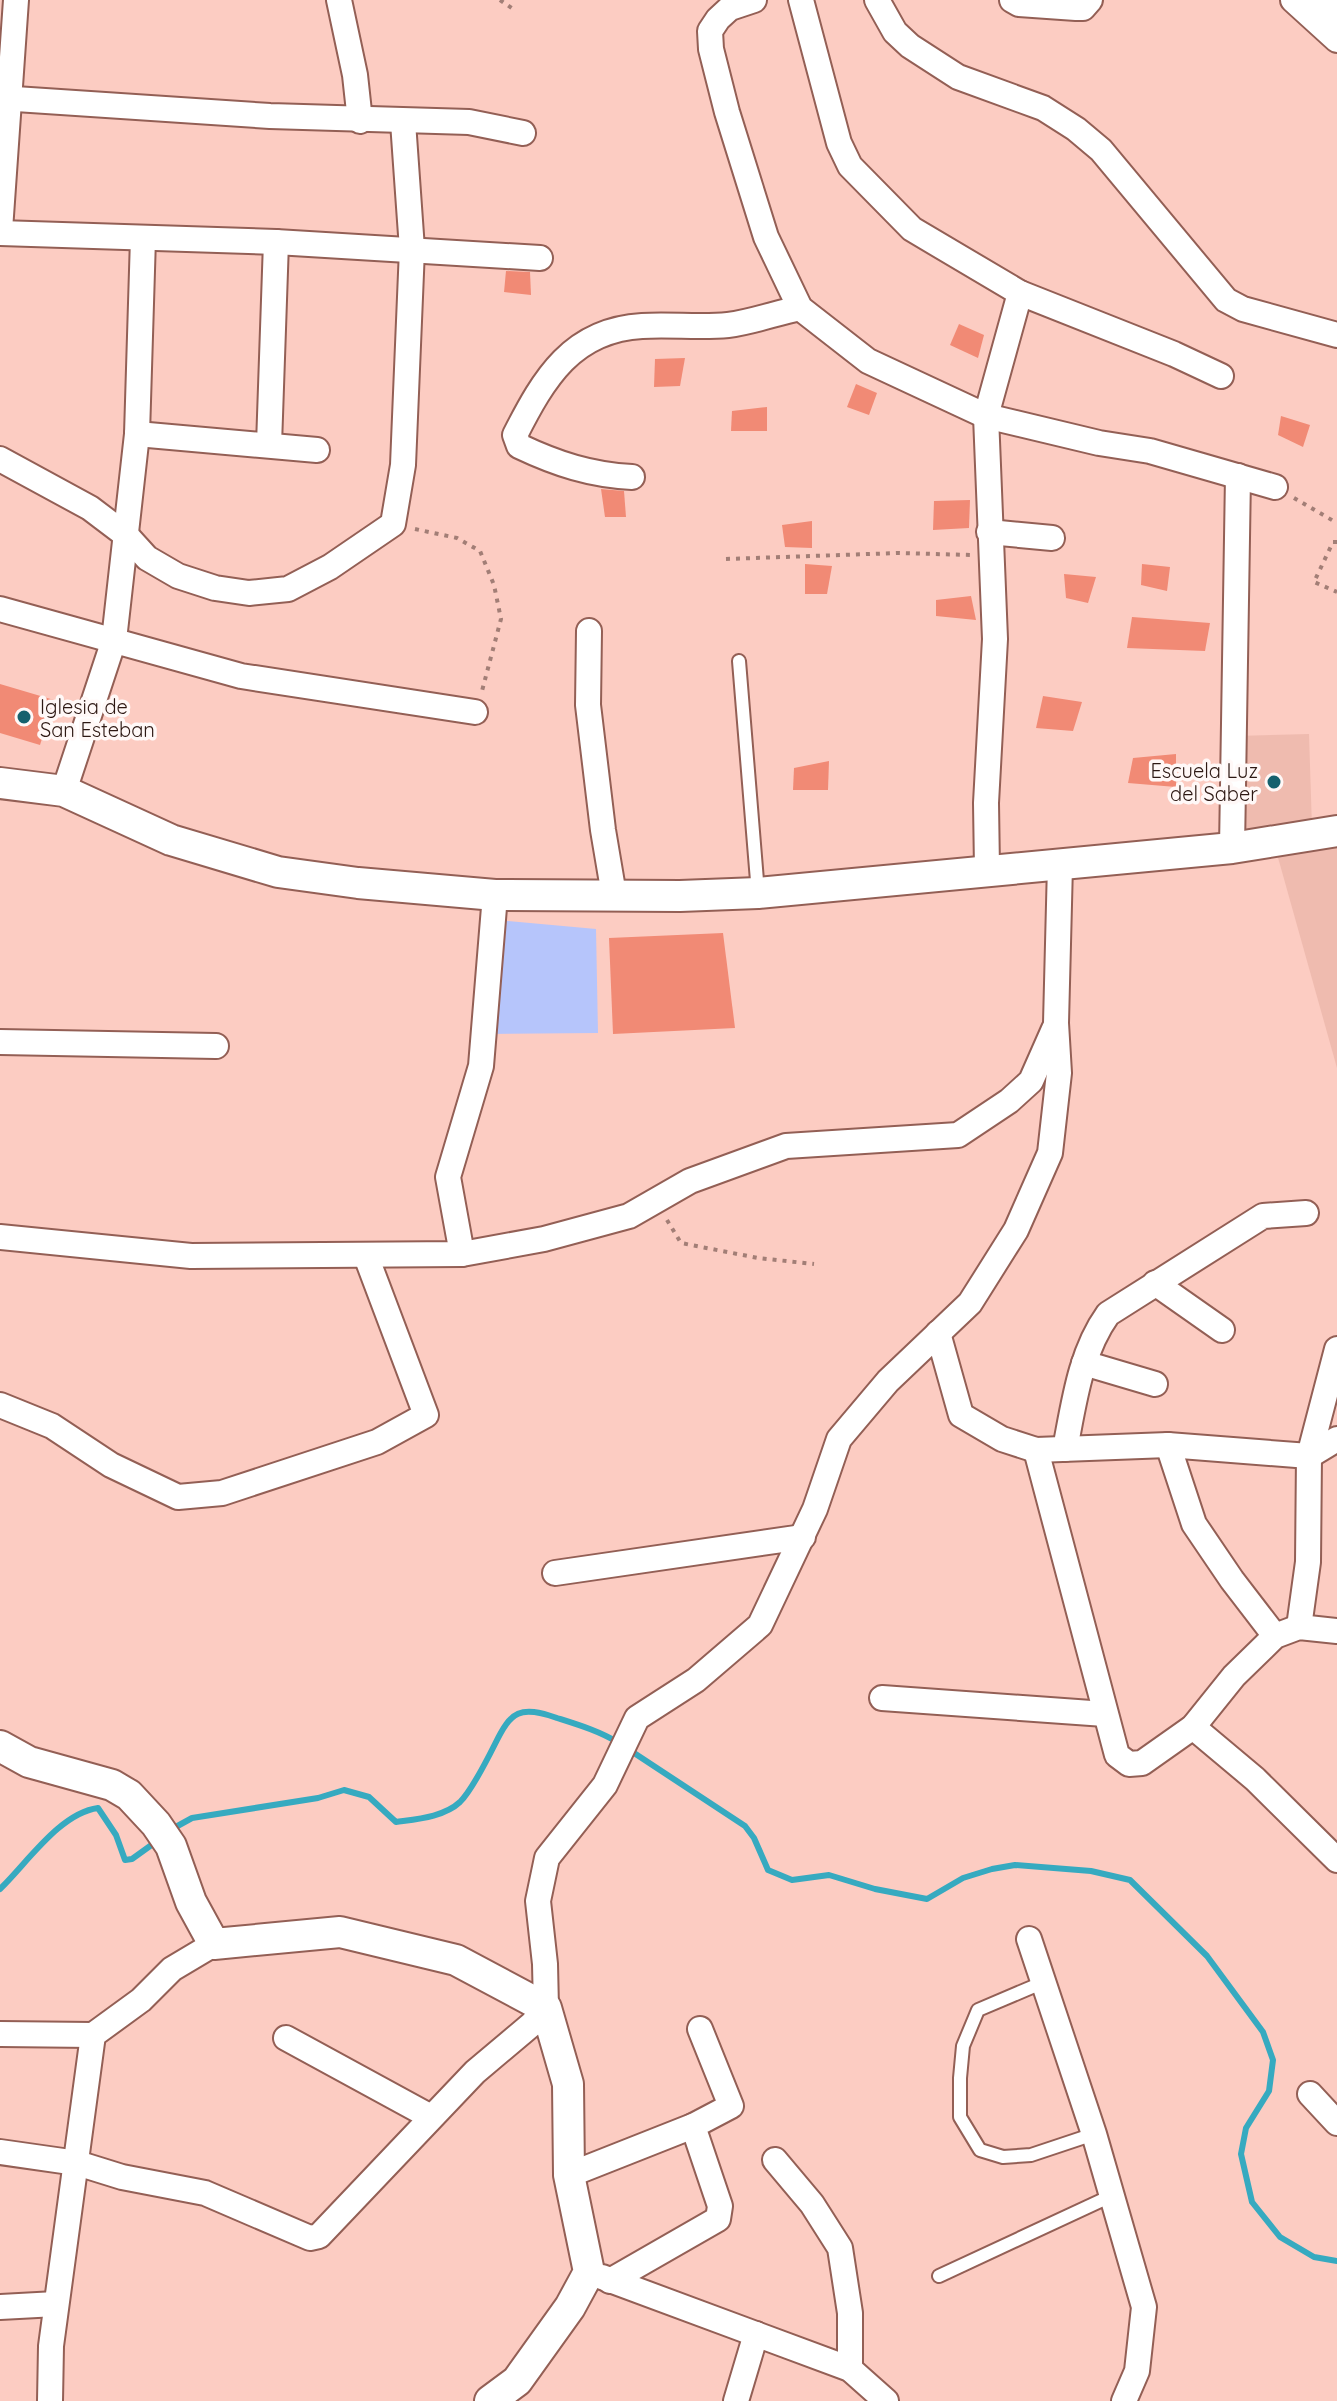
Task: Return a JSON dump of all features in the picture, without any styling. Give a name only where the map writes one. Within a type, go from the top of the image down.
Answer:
[{"type":"street","points":[[16,0],[5,98],[0,231],[276,242],[540,258]]},
{"type":"street","points":[[339,0],[355,75],[360,121]]},
{"type":"street","points":[[754,0],[730,8],[718,19],[710,31],[711,49],[766,237],[800,308],[868,361],[986,416],[1099,443],[1150,451],[1275,487]]},
{"type":"street","points":[[801,0],[839,143],[850,166],[912,229],[1020,293],[1221,376]]},
{"type":"street","points":[[877,0],[895,32],[910,46],[958,77],[1043,108],[1101,150],[1226,300],[1243,309],[1337,335]]},
{"type":"street","points":[[1012,0],[1019,4],[1076,8],[1083,8],[1090,0]]},
{"type":"street","points":[[1293,0],[1337,40]]},
{"type":"street","points":[[1326,0],[1337,31]]},
{"type":"street","points":[[5,98],[360,121],[469,122],[523,133]]},
{"type":"street","points":[[0,459],[90,508],[127,536],[147,558],[178,576],[215,588],[249,593],[288,589],[330,567],[393,524],[403,465],[412,249],[403,122]]},
{"type":"street","points":[[64,791],[114,640],[137,434],[143,238]]},
{"type":"street","points":[[269,445],[276,242]]},
{"type":"street","points":[[987,869],[986,789],[995,639],[986,416],[1020,293]]},
{"type":"street","points":[[632,477],[603,475],[555,464],[515,441],[521,423],[554,368],[573,350],[604,332],[639,326],[728,325],[800,308]]},
{"type":"street","points":[[137,434],[317,450]]},
{"type":"street","points":[[1232,848],[1238,476]]},
{"type":"street","points":[[990,544],[1052,538]]},
{"type":"street","points":[[0,609],[241,676],[475,712]]},
{"type":"street","points":[[589,631],[588,705],[614,895]]},
{"type":"street","points":[[0,783],[64,791],[171,840],[278,872],[358,883],[495,895],[680,896],[758,893],[1232,848],[1337,831]]},
{"type":"street","points":[[600,2276],[569,2175],[568,2084],[546,2008],[538,1901],[547,1858],[605,1785],[637,1718],[696,1680],[760,1625],[803,1537],[839,1439],[888,1381],[970,1303],[1016,1230],[1050,1153],[1059,1073],[1056,1023],[1060,865]]},
{"type":"street","points":[[462,1254],[448,1177],[481,1066],[495,895]]},
{"type":"street","points":[[0,1237],[191,1256],[462,1254],[544,1239],[629,1216],[690,1181],[786,1146],[958,1135],[1009,1101],[1031,1081],[1056,1023]]},
{"type":"street","points":[[0,1042],[216,1046]]},
{"type":"street","points":[[1065,1449],[1084,1363],[1094,1333],[1108,1314],[1263,1216],[1306,1213]]},
{"type":"street","points":[[0,1405],[52,1426],[111,1465],[178,1497],[222,1493],[377,1442],[426,1415],[399,1351],[366,1256]]},
{"type":"street","points":[[1155,1283],[1222,1330]]},
{"type":"street","points":[[938,1333],[961,1415],[1002,1439],[1036,1450],[1168,1445],[1309,1456],[1337,1439]]},
{"type":"street","points":[[1299,1627],[1308,1562],[1309,1456],[1337,1349]]},
{"type":"street","points":[[1084,1363],[1155,1384]]},
{"type":"street","points":[[1168,1445],[1194,1524],[1275,1636]]},
{"type":"street","points":[[1036,1450],[1117,1755],[1129,1764],[1142,1763],[1193,1727],[1234,1676],[1275,1636],[1299,1627],[1337,1631]]},
{"type":"street","points":[[555,1573],[803,1537]]},
{"type":"street","points":[[882,1698],[1105,1714]]},
{"type":"street","points":[[1193,1727],[1255,1779],[1337,1860]]},
{"type":"street","points":[[0,1746],[29,1762],[112,1785],[129,1795],[163,1835],[191,1902],[214,1944]]},
{"type":"street","points":[[0,2034],[93,2035],[141,2000],[172,1969],[214,1944],[340,1932],[456,1960],[546,2008]]},
{"type":"street","points":[[1029,1939],[1094,2134],[1144,2307],[1137,2371],[1124,2401]]},
{"type":"street","points":[[0,2152],[77,2163],[122,2177],[205,2193],[310,2238],[319,2236],[475,2072],[532,2024],[546,2008]]},
{"type":"street","points":[[569,2175],[693,2126],[731,2106],[700,2029]]},
{"type":"street","points":[[50,2401],[51,2346],[93,2035]]},
{"type":"street","points":[[286,2038],[431,2117]]},
{"type":"street","points":[[1310,2094],[1337,2123]]},
{"type":"street","points":[[490,2401],[517,2381],[570,2307],[600,2276],[718,2219],[720,2206],[693,2126]]},
{"type":"street","points":[[775,2160],[812,2204],[840,2248],[850,2313],[850,2369]]},
{"type":"street","points":[[600,2276],[850,2369],[886,2401]]},
{"type":"street","points":[[0,2307],[56,2304]]},
{"type":"street","points":[[736,2401],[756,2334]]},
{"type":"lane","points":[[739,661],[758,893]]},
{"type":"lane","points":[[1044,1982],[978,2010],[963,2046],[960,2117],[980,2150],[1003,2157],[1031,2155],[1094,2134]]},
{"type":"lane","points":[[939,2276],[1111,2196]]},
{"type":"path","points":[[500,0],[513,9]]},
{"type":"path","points":[[1275,487],[1337,523]]},
{"type":"path","points":[[393,524],[457,538],[480,551],[494,585],[501,619],[490,670],[475,712]]},
{"type":"path","points":[[1337,542],[1333,542],[1314,582],[1337,592]]},
{"type":"path","points":[[726,559],[898,553],[990,544]]},
{"type":"path","points":[[655,1201],[681,1243],[758,1258],[814,1264]]},
{"type":"shaded area","name":"Escuela Luz del Saber","points":[[1309,734],[1312,828],[1239,831],[1236,736]]},
{"type":"shaded area","points":[[1337,843],[1337,1068],[1277,854]]},
{"type":"shaded area","points":[[497,920],[596,929],[598,1033],[488,1034]]},
{"type":"building","points":[[506,271],[530,272],[531,295],[504,292]]},
{"type":"building","points":[[959,324],[984,335],[978,358],[950,345]]},
{"type":"building","points":[[685,358],[680,386],[654,387],[655,359]]},
{"type":"building","points":[[856,384],[877,393],[869,415],[847,407]]},
{"type":"building","points":[[767,407],[767,431],[731,431],[732,411]]},
{"type":"building","points":[[1281,416],[1310,425],[1303,447],[1278,435]]},
{"type":"building","points":[[601,489],[624,491],[626,517],[605,517]]},
{"type":"building","points":[[970,500],[969,528],[933,530],[934,501]]},
{"type":"building","points":[[812,521],[812,548],[785,547],[782,525]]},
{"type":"building","points":[[805,564],[832,566],[827,594],[805,594]]},
{"type":"building","points":[[1142,564],[1170,567],[1167,591],[1141,585]]},
{"type":"building","points":[[1064,574],[1096,577],[1088,603],[1066,598]]},
{"type":"building","points":[[971,596],[976,620],[936,616],[936,600]]},
{"type":"building","points":[[1132,617],[1210,623],[1205,651],[1127,648]]},
{"type":"building","name":"Iglesia de San Esteban","points":[[0,684],[54,700],[40,745],[0,733]]},
{"type":"building","points":[[1043,696],[1082,702],[1073,731],[1036,728]]},
{"type":"building","points":[[1176,754],[1176,787],[1128,783],[1133,758]]},
{"type":"building","points":[[829,761],[828,790],[793,790],[794,768]]},
{"type":"building","points":[[723,933],[735,1028],[613,1034],[609,938]]},
{"type":"waterway","points":[[172,1829],[192,1818],[318,1798],[344,1790],[369,1797],[396,1822],[438,1814],[454,1807],[465,1797],[506,1724],[525,1712],[573,1723],[619,1743]]},
{"type":"waterway","points":[[628,1749],[745,1826],[754,1838],[768,1870],[792,1880],[829,1875],[875,1889],[927,1899],[963,1878],[1015,1865],[1091,1871],[1130,1880],[1207,1956],[1263,2032],[1273,2060],[1269,2091],[1246,2128],[1241,2154],[1252,2202],[1280,2237],[1314,2257],[1337,2261]]},
{"type":"waterway","points":[[0,1889],[57,1829],[84,1812],[98,1808],[116,1835],[125,1860],[132,1859],[157,1841]]},
{"type":"place","name":"Iglesia de San Esteban","points":[[24,717]]},
{"type":"place","name":"Escuela Luz del Saber","points":[[1274,782]]}]
